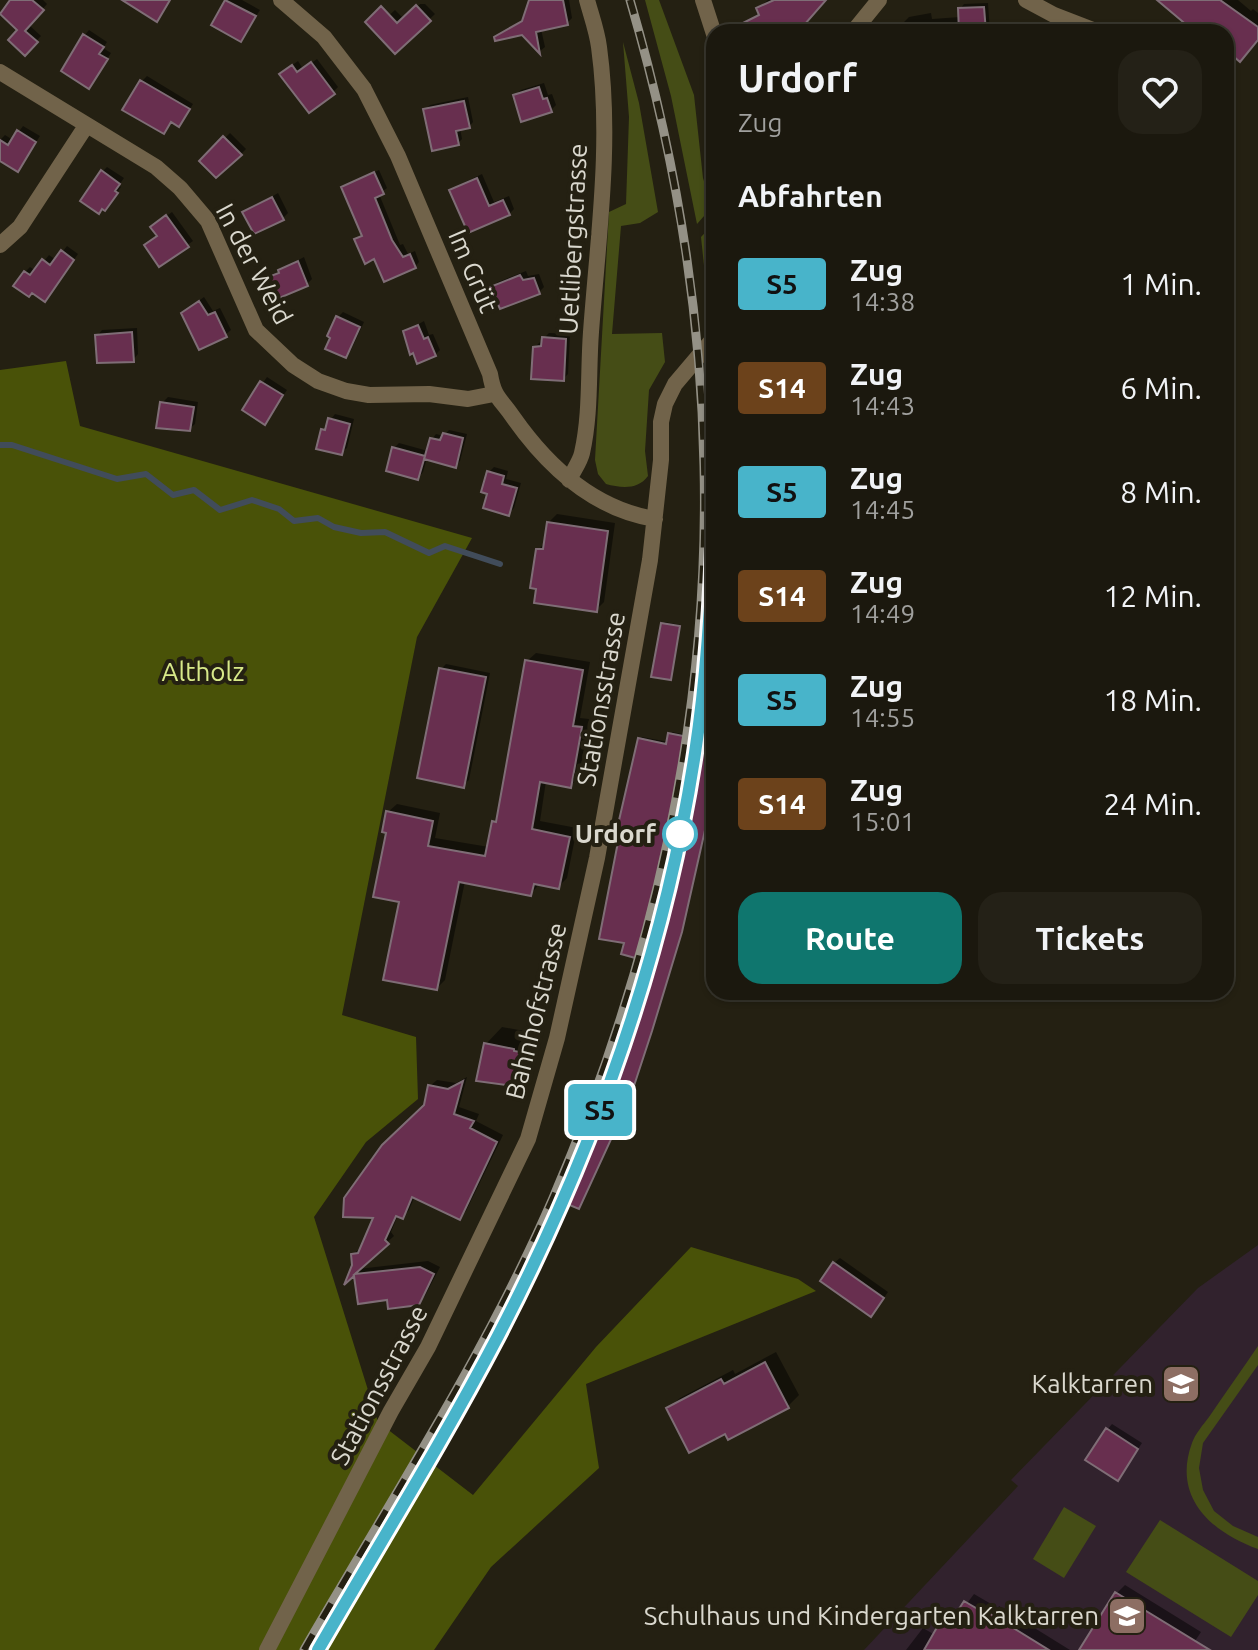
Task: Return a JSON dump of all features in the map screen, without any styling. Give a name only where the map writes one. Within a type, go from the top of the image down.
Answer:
[{"type":"street","name":"Im Grüt","points":[[281,0],[324,37],[347,64],[380,118],[490,374],[494,394],[535,447],[569,480],[598,500],[655,519]]},
{"type":"street","name":"Uetlibergstrasse","points":[[569,480],[582,455],[589,392],[599,221],[603,202],[602,81],[598,44],[587,0]]},
{"type":"street","points":[[703,0],[711,24]]},
{"type":"street","points":[[860,24],[879,0]]},
{"type":"street","points":[[1026,0],[1077,24]]},
{"type":"street","name":"In der Weid","points":[[0,72],[156,167],[197,207],[220,244],[256,330],[293,365],[318,381],[369,395],[429,394],[468,399],[494,394]]},
{"type":"street","points":[[0,245],[20,227],[86,126]]},
{"type":"street","points":[[655,519],[661,422],[665,404],[675,384],[706,347]]},
{"type":"street","name":"Stationsstrasse","points":[[590,893],[655,519]]},
{"type":"street","name":"Bahnhofstrasse","points":[[528,1139],[557,1038],[590,893]]},
{"type":"street","name":"Stationsstrasse","points":[[267,1650],[391,1411],[428,1347],[528,1139]]},
{"type":"shaded area","name":"Kalktarren","points":[[1258,1245],[1258,1650],[864,1650],[1018,1486],[1011,1480],[1198,1288]]},
{"type":"green space","points":[[645,0],[659,0],[694,95],[706,188],[706,214],[697,224],[671,96]]},
{"type":"green space","points":[[623,42],[639,103],[658,212],[640,223],[621,226],[612,334],[662,333],[665,362],[649,390],[645,451],[648,476],[639,484],[623,487],[606,484],[598,474],[595,460],[609,212],[626,204],[629,117]]},
{"type":"green space","points":[[706,232],[706,285],[701,237]]},
{"type":"green space","name":"Altholz","points":[[66,361],[80,426],[472,538],[417,637],[342,1015],[416,1037],[418,1099],[366,1142],[314,1217],[378,1422],[473,1495],[596,1347],[691,1247],[798,1279],[816,1291],[586,1384],[599,1468],[491,1567],[434,1650],[0,1650],[0,370]]},
{"type":"green space","points":[[1258,1346],[1258,1365],[1203,1443],[1199,1468],[1203,1490],[1214,1511],[1233,1526],[1258,1537],[1258,1549],[1225,1533],[1200,1510],[1187,1480],[1187,1462],[1195,1436]]},
{"type":"green space","points":[[1064,1507],[1096,1526],[1064,1578],[1033,1559]]},
{"type":"green space","points":[[1160,1520],[1258,1581],[1258,1595],[1231,1637],[1126,1572]]},
{"type":"building","points":[[10,0],[32,0],[44,10],[25,31],[38,42],[25,56],[8,40],[17,30],[0,14]]},
{"type":"building","points":[[122,0],[170,0],[157,22]]},
{"type":"building","points":[[225,0],[256,16],[241,42],[211,25]]},
{"type":"building","points":[[529,0],[563,0],[568,25],[536,32],[540,54],[522,35],[495,41],[494,37],[522,21]]},
{"type":"building","points":[[774,0],[826,0],[805,24],[741,24],[759,15],[756,8]]},
{"type":"building","points":[[1157,0],[1220,0],[1258,27],[1258,40],[1240,62],[1234,57],[1234,24],[1186,24]]},
{"type":"building","points":[[416,5],[431,21],[395,54],[365,22],[381,6],[397,23]]},
{"type":"building","points":[[984,7],[985,24],[959,24],[958,8]]},
{"type":"building","points":[[83,34],[104,47],[99,54],[108,59],[89,89],[61,71]]},
{"type":"building","points":[[311,62],[335,94],[309,113],[279,74],[292,65],[297,72]]},
{"type":"building","points":[[140,80],[190,109],[179,127],[171,122],[164,134],[122,110]]},
{"type":"building","points":[[539,87],[552,112],[521,122],[513,95]]},
{"type":"building","points":[[464,101],[470,128],[456,131],[459,145],[432,151],[423,109]]},
{"type":"building","points":[[17,130],[36,142],[18,172],[0,161],[0,140],[8,145]]},
{"type":"building","points":[[223,136],[242,155],[216,178],[199,161]]},
{"type":"building","points":[[101,170],[120,184],[115,191],[118,193],[105,211],[102,209],[99,214],[80,201]]},
{"type":"building","points":[[374,172],[384,194],[375,198],[392,240],[403,257],[410,254],[416,268],[384,282],[374,259],[365,264],[354,239],[362,236],[341,187]]},
{"type":"building","points":[[477,178],[489,206],[503,200],[510,215],[468,233],[449,190]]},
{"type":"building","points":[[272,197],[284,220],[254,234],[242,212]]},
{"type":"building","points":[[166,215],[189,247],[159,267],[144,245],[157,236],[150,227]]},
{"type":"building","points":[[61,250],[74,260],[45,302],[32,293],[29,297],[13,286],[24,271],[30,275],[42,259],[50,265]]},
{"type":"building","points":[[298,261],[308,286],[277,299],[268,277]]},
{"type":"building","points":[[520,275],[523,280],[534,278],[540,294],[500,309],[490,287]]},
{"type":"building","points":[[199,301],[208,315],[215,312],[227,337],[199,350],[181,313]]},
{"type":"building","points":[[336,316],[360,327],[346,358],[325,349]]},
{"type":"building","points":[[418,325],[424,339],[428,337],[436,356],[417,364],[413,353],[410,355],[403,331]]},
{"type":"building","points":[[132,332],[134,362],[97,363],[95,335]]},
{"type":"building","points":[[542,337],[566,339],[564,381],[531,379],[533,347],[541,346]]},
{"type":"building","points":[[260,381],[283,395],[265,425],[242,410]]},
{"type":"building","points":[[160,402],[194,407],[190,431],[156,428]]},
{"type":"building","points":[[328,418],[350,424],[342,455],[316,449],[321,429],[325,430]]},
{"type":"building","points":[[443,433],[463,438],[456,468],[424,459],[430,438],[440,440]]},
{"type":"building","points":[[392,447],[425,456],[418,480],[386,471]]},
{"type":"building","points":[[487,471],[504,476],[502,484],[517,488],[509,516],[483,508],[487,494],[481,492]]},
{"type":"building","points":[[547,522],[608,531],[597,612],[534,603],[536,589],[530,588],[536,549],[543,549]]},
{"type":"building","points":[[661,623],[680,626],[671,680],[651,677]]},
{"type":"building","points":[[525,660],[583,670],[573,726],[582,727],[571,788],[540,782],[532,829],[570,837],[559,889],[534,884],[531,896],[459,882],[437,990],[383,980],[399,902],[373,897],[386,833],[382,832],[386,811],[433,821],[428,846],[485,856],[492,821],[496,822]]},
{"type":"building","points":[[439,668],[486,677],[464,788],[417,778]]},
{"type":"building","points":[[668,733],[706,740],[706,826],[682,932],[630,1098],[579,1209],[567,1204],[606,1106],[653,963],[621,954],[624,943],[599,939],[618,842],[614,842],[638,738],[666,744]]},
{"type":"building","points":[[484,1043],[520,1052],[513,1086],[476,1081]]},
{"type":"building","points":[[463,1081],[454,1114],[474,1121],[470,1128],[497,1142],[460,1220],[412,1197],[403,1219],[396,1216],[385,1240],[389,1244],[355,1274],[420,1267],[434,1274],[419,1305],[388,1309],[387,1300],[358,1304],[354,1276],[344,1285],[352,1265],[351,1254],[358,1253],[373,1218],[343,1217],[344,1198],[382,1145],[424,1105],[428,1085],[448,1089]]},
{"type":"building","points":[[833,1262],[884,1298],[871,1317],[820,1281]]},
{"type":"building","points":[[765,1362],[789,1408],[728,1440],[725,1434],[689,1453],[666,1408],[721,1379],[724,1384]]},
{"type":"building","points":[[1106,1428],[1138,1449],[1118,1481],[1085,1460]]},
{"type":"building","name":"Schulhaus und Kindergarten Kalktarren","points":[[1115,1592],[1210,1650],[1079,1650]]},
{"type":"building","name":"Schulhaus und Kindergarten Kalktarren","points":[[964,1601],[1049,1650],[924,1650],[940,1622],[948,1626]]},
{"type":"waterway","points":[[0,445],[12,445],[117,479],[146,474],[173,495],[194,490],[220,510],[252,500],[279,509],[294,521],[318,518],[334,527],[361,533],[385,532],[429,553],[445,546],[500,564]]},
{"type":"railway","points":[[304,1650],[467,1370],[527,1256],[588,1111],[619,1022],[646,932],[668,840],[685,747],[697,654],[703,560],[702,407],[691,289],[672,172],[630,0]]},
{"type":"train","name":"S5","points":[[318,1650],[497,1337],[596,1121],[638,1001],[657,935],[678,847],[695,753],[706,666]]},
{"type":"place","name":"Urdorf","points":[[680,834]]},
{"type":"place","name":"Kalktarren","points":[[1181,1384]]},
{"type":"place","name":"Schulhaus und Kindergarten Kalktarren","points":[[1127,1616]]}]
